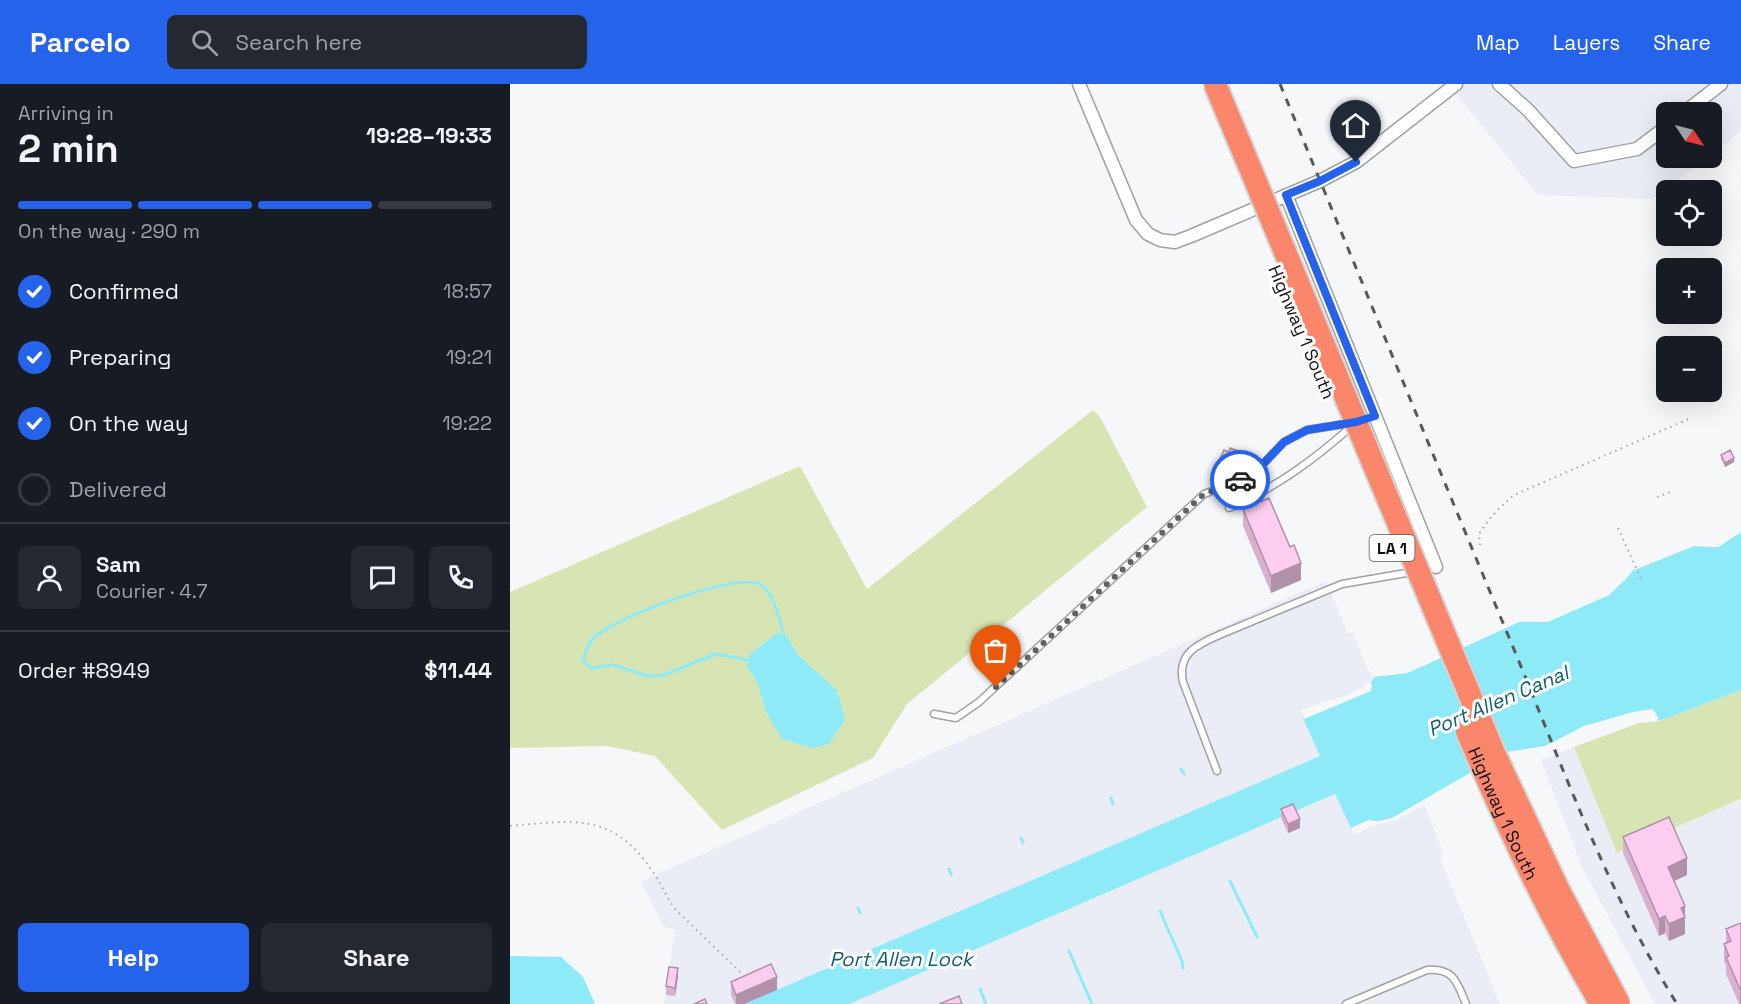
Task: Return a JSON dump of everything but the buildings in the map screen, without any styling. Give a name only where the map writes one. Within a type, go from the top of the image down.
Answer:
[{"type":"highway","name":"Highway 1 South","points":[[1199,84],[1488,782],[1566,943],[1602,1004]]},
{"type":"highway","points":[[1215,84],[1494,753],[1559,891],[1619,1004]]},
{"type":"street","points":[[1079,84],[1136,220],[1141,228],[1154,238],[1167,242],[1183,239],[1320,181],[1356,162],[1455,84]]},
{"type":"street","points":[[1499,84],[1528,110],[1574,161],[1637,149],[1656,135]]},
{"type":"street","points":[[1697,102],[1721,84]]},
{"type":"street","points":[[1286,195],[1436,567]]},
{"type":"lane","points":[[934,714],[956,718],[979,702],[1204,494],[1239,481],[1264,463],[1284,442],[1307,430],[1356,422],[1375,416]]},
{"type":"lane","points":[[1229,508],[1276,484],[1316,457],[1356,422]]},
{"type":"lane","points":[[1217,771],[1183,682],[1180,670],[1186,655],[1201,643],[1342,584],[1436,567]]},
{"type":"lane","points":[[1346,1004],[1427,970],[1437,969],[1456,980],[1466,1004]]},
{"type":"path","points":[[1480,545],[1479,534],[1486,521],[1514,495],[1691,418]]},
{"type":"path","points":[[1657,498],[1670,492]]},
{"type":"path","points":[[1618,528],[1642,581]]},
{"type":"path","points":[[510,826],[562,821],[603,826],[628,841],[656,875],[667,899],[676,910],[742,974]]},
{"type":"shaded area","points":[[1448,84],[1741,84],[1741,131],[1722,146],[1722,102],[1656,102],[1656,168],[1694,168],[1678,180],[1656,180],[1656,197],[1653,199],[1538,195]]},
{"type":"shaded area","name":"Port Allen Lock","points":[[1326,581],[1348,634],[1353,632],[1367,668],[1374,677],[1369,687],[1301,714],[1320,756],[744,1004],[664,1004],[675,930],[664,927],[641,881]]},
{"type":"shaded area","points":[[1574,747],[1617,853],[1741,800],[1741,1004],[1655,1004],[1582,867],[1541,760]]},
{"type":"shaded area","name":"Port Allen Lock","points":[[1336,794],[1424,802],[1444,856],[1440,858],[1500,1004],[849,1004]]},
{"type":"green space","points":[[1093,410],[1100,417],[1147,507],[907,704],[873,758],[722,830],[655,756],[607,746],[510,748],[510,592],[800,466],[867,589]]},
{"type":"green space","points":[[1741,690],[1741,799],[1617,853],[1574,747],[1639,723],[1659,721]]},
{"type":"water","name":"Port Allen Canal","points":[[1741,532],[1741,690],[1659,721],[1652,715],[1503,761],[1395,817],[1353,832],[1335,794],[849,1004],[744,1004],[1320,756],[1301,714],[1369,687],[1374,677],[1408,673],[1519,622],[1548,621],[1609,595],[1632,570],[1694,546],[1718,547]]},
{"type":"water","points":[[777,633],[787,636],[798,655],[837,690],[845,720],[829,744],[813,748],[782,739],[766,712],[758,684],[747,666],[750,654]]},
{"type":"water","points":[[510,956],[561,957],[583,977],[595,1004],[510,1004]]},
{"type":"pier","points":[[1741,529],[1741,532],[1718,547],[1694,546],[1632,571],[1609,595],[1548,622],[1532,622],[1531,619],[1547,619],[1608,592],[1631,567],[1693,544],[1717,544]]},
{"type":"pier","points":[[1370,681],[1371,691],[1304,719],[1300,711],[1342,697],[1360,689]]},
{"type":"pier","points":[[1652,709],[1659,721],[1651,718],[1545,756],[1504,764],[1396,820],[1370,827],[1354,835],[1351,828],[1368,820],[1379,821],[1392,818],[1506,752],[1545,746],[1584,726]]},
{"type":"waterway","points":[[749,660],[716,654],[664,675],[648,676],[613,665],[591,668],[583,660],[591,641],[596,636],[627,618],[678,598],[729,584],[748,582],[761,585],[766,589],[776,608],[784,635]]},
{"type":"waterway","points":[[1181,769],[1184,774]]},
{"type":"waterway","points":[[1111,798],[1113,804]]},
{"type":"waterway","points":[[1021,838],[1023,843]]},
{"type":"waterway","points":[[949,869],[951,875]]},
{"type":"waterway","points":[[1230,881],[1257,937]]},
{"type":"waterway","points":[[858,908],[860,913]]},
{"type":"waterway","points":[[1160,911],[1183,968]]},
{"type":"waterway","points":[[1069,951],[1092,1004]]},
{"type":"waterway","points":[[980,989],[986,1004]]},
{"type":"railway","points":[[1280,84],[1588,829],[1629,918],[1677,1004]]},
{"type":"way so far","points":[[996,687],[1204,494],[1240,480]]},
{"type":"route","points":[[1240,480],[1264,463],[1284,442],[1307,430],[1356,422],[1375,416],[1286,195],[1320,181],[1356,162]]}]
